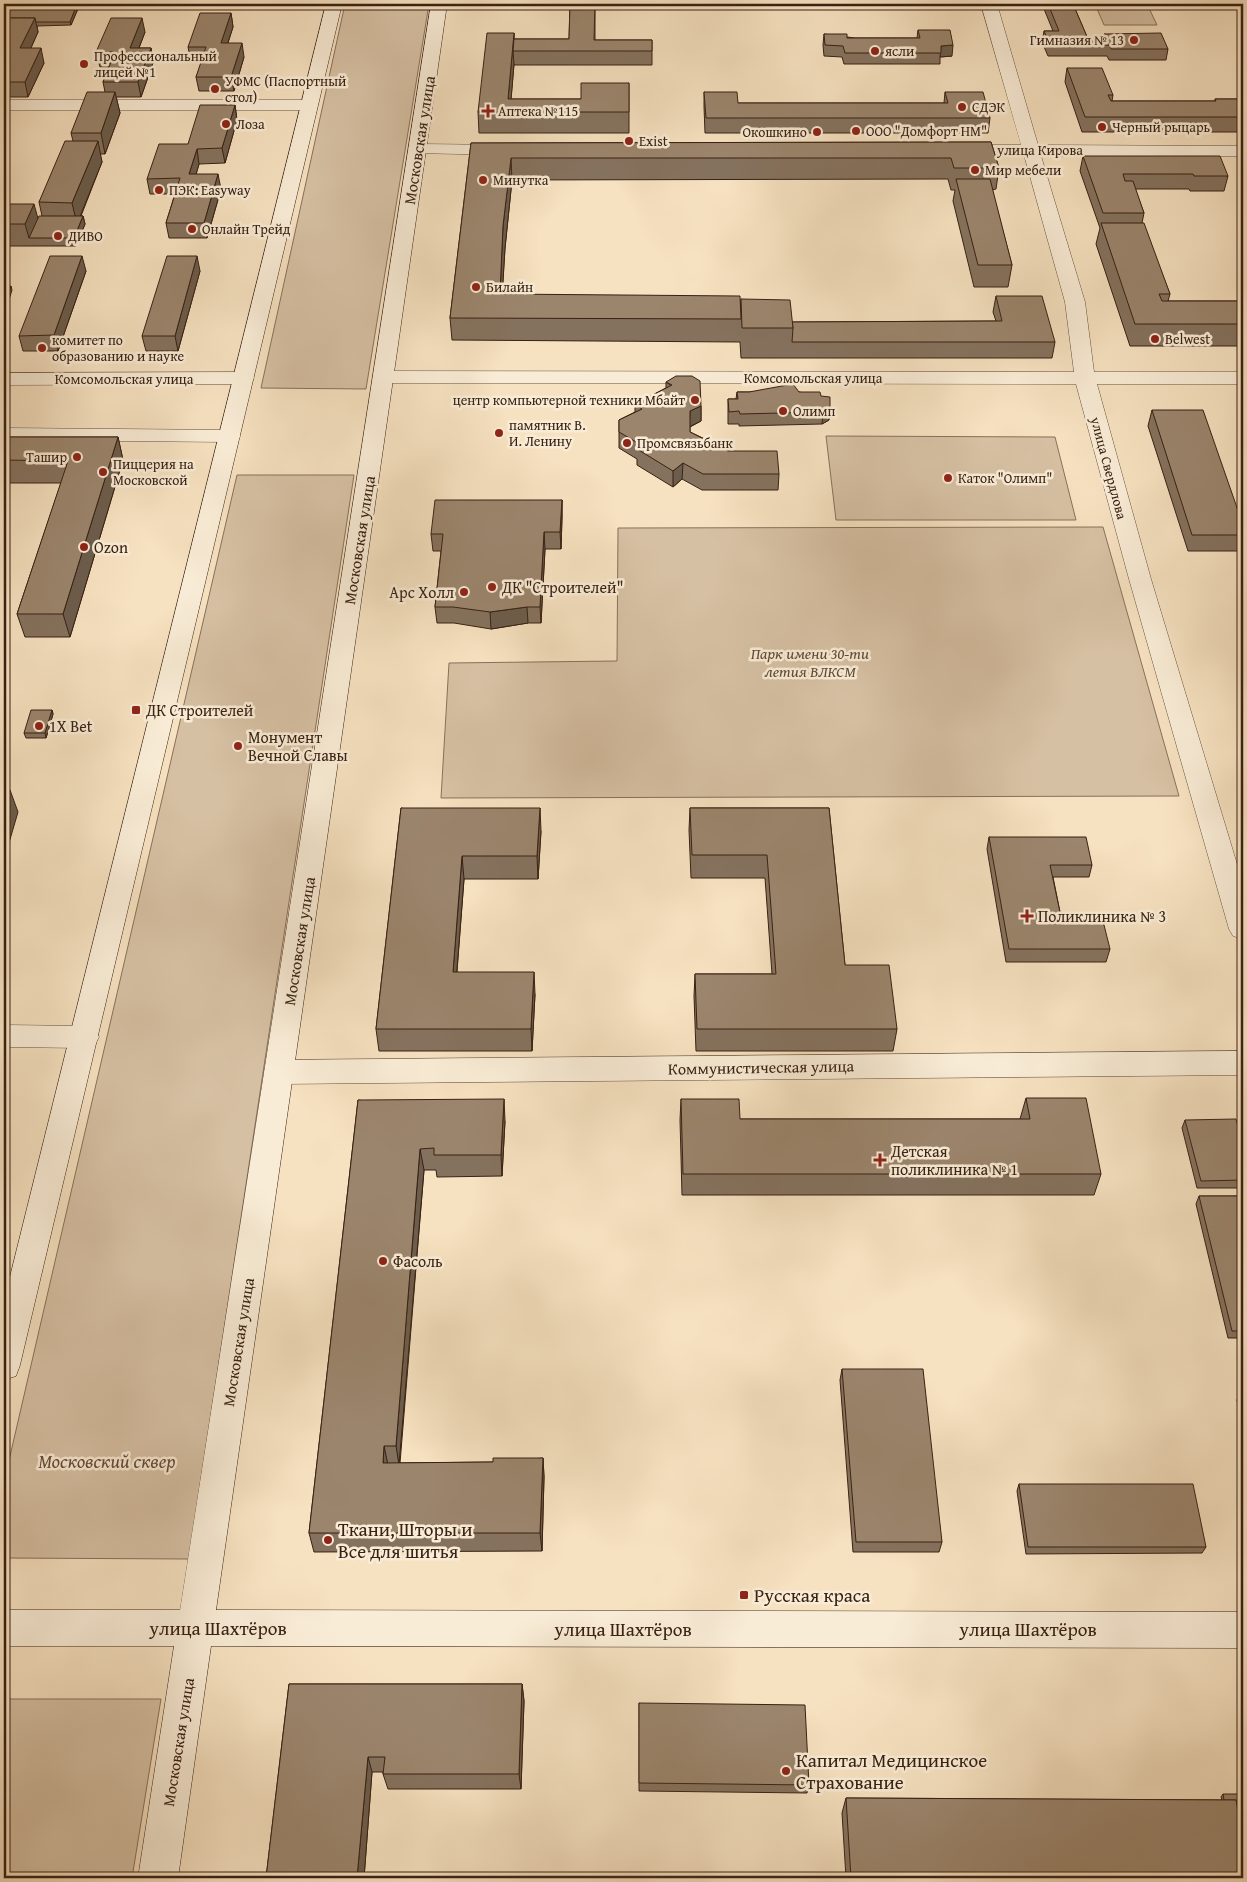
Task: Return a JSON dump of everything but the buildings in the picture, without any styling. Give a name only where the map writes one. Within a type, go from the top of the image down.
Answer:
[{"type":"street","points":[[4,1365],[334,4]]},
{"type":"street","name":"Московская улица","points":[[158,1878],[439,4]]},
{"type":"street","name":"улица Свердлова","points":[[989,4],[1075,302],[1085,378],[1140,579],[1243,929]]},
{"type":"street","points":[[4,105],[309,105]]},
{"type":"street","points":[[418,149],[529,150]]},
{"type":"street","name":"улица Кирова","points":[[944,150],[1243,151]]},
{"type":"street","name":"Комсомольская улица","points":[[383,377],[1243,378]]},
{"type":"street","name":"Комсомольская улица","points":[[4,379],[244,378]]},
{"type":"street","points":[[4,434],[230,436]]},
{"type":"street","points":[[4,1036],[85,1037]]},
{"type":"street","name":"Коммунистическая улица","points":[[279,1072],[1243,1063]]},
{"type":"street","name":"улица Шахтёров","points":[[4,1628],[1243,1630]]},
{"type":"green space","points":[[345,4],[429,4],[366,389],[261,388]]},
{"type":"green space","points":[[1095,4],[1147,4],[1157,25],[1104,25]]},
{"type":"green space","name":"Каток \"Олимп\"","points":[[826,436],[1055,437],[1076,520],[836,520]]},
{"type":"green space","name":"Московский сквер","points":[[237,475],[354,475],[189,1559],[4,1558],[4,1482]]},
{"type":"green space","name":"Парк имени 30-ти летия ВЛКСМ","points":[[1103,527],[1179,796],[441,798],[449,663],[617,661],[618,528]]},
{"type":"green space","points":[[4,1699],[161,1699],[132,1878],[4,1878]]},
{"type":"place","name":"Гимназия № 13","points":[[1134,40]]},
{"type":"place","name":"ясли","points":[[875,51]]},
{"type":"place","name":"Профессиональный лицей №1","points":[[84,64]]},
{"type":"place","name":"УФМС (Паспортный стол)","points":[[215,89]]},
{"type":"place","name":"СДЭК","points":[[962,107]]},
{"type":"place","name":"Аптека №115","points":[[488,111]]},
{"type":"place","name":"Лоза","points":[[226,124]]},
{"type":"place","name":"Черный рыцарь","points":[[1102,127]]},
{"type":"place","name":"ООО \"Домфорт НМ\"","points":[[856,131]]},
{"type":"place","name":"Окошкино","points":[[817,132]]},
{"type":"place","name":"Exist","points":[[629,141]]},
{"type":"place","name":"Мир мебели","points":[[975,170]]},
{"type":"place","name":"Минутка","points":[[483,180]]},
{"type":"place","name":"ПЭК: Easyway","points":[[159,190]]},
{"type":"place","name":"Онлайн Трейд","points":[[192,229]]},
{"type":"place","name":"ДИВО","points":[[58,236]]},
{"type":"place","name":"Билайн","points":[[476,287]]},
{"type":"place","name":"Belwest","points":[[1155,339]]},
{"type":"place","name":"комитет по образованию и науке","points":[[42,348]]},
{"type":"place","name":"центр компьютерной техники Мбайт","points":[[695,400]]},
{"type":"place","name":"Олимп","points":[[783,411]]},
{"type":"place","name":"памятник В. И. Ленину","points":[[499,433]]},
{"type":"place","name":"Промсвязьбанк","points":[[627,443]]},
{"type":"place","name":"Ташир","points":[[77,457]]},
{"type":"place","name":"Пиццерия на Московской","points":[[103,472]]},
{"type":"place","name":"Каток \"Олимп\"","points":[[948,478]]},
{"type":"place","name":"Ozon","points":[[84,547]]},
{"type":"place","name":"ДК \"Строителей\"","points":[[492,587]]},
{"type":"place","name":"Арс Холл","points":[[464,592]]},
{"type":"place","name":"ДК Строителей","points":[[136,710]]},
{"type":"place","name":"1X Bet","points":[[39,726]]},
{"type":"place","name":"Монумент Вечной Славы","points":[[238,746]]},
{"type":"place","name":"Поликлиника № 3","points":[[1027,916]]},
{"type":"place","name":"Детская поликлиника № 1","points":[[880,1160]]},
{"type":"place","name":"Фасоль","points":[[383,1261]]},
{"type":"place","name":"Ткани, Шторы и Все для шитья","points":[[328,1540]]},
{"type":"place","name":"Русская краса","points":[[744,1595]]},
{"type":"place","name":"Капитал Медицинское Страхование","points":[[786,1771]]}]
